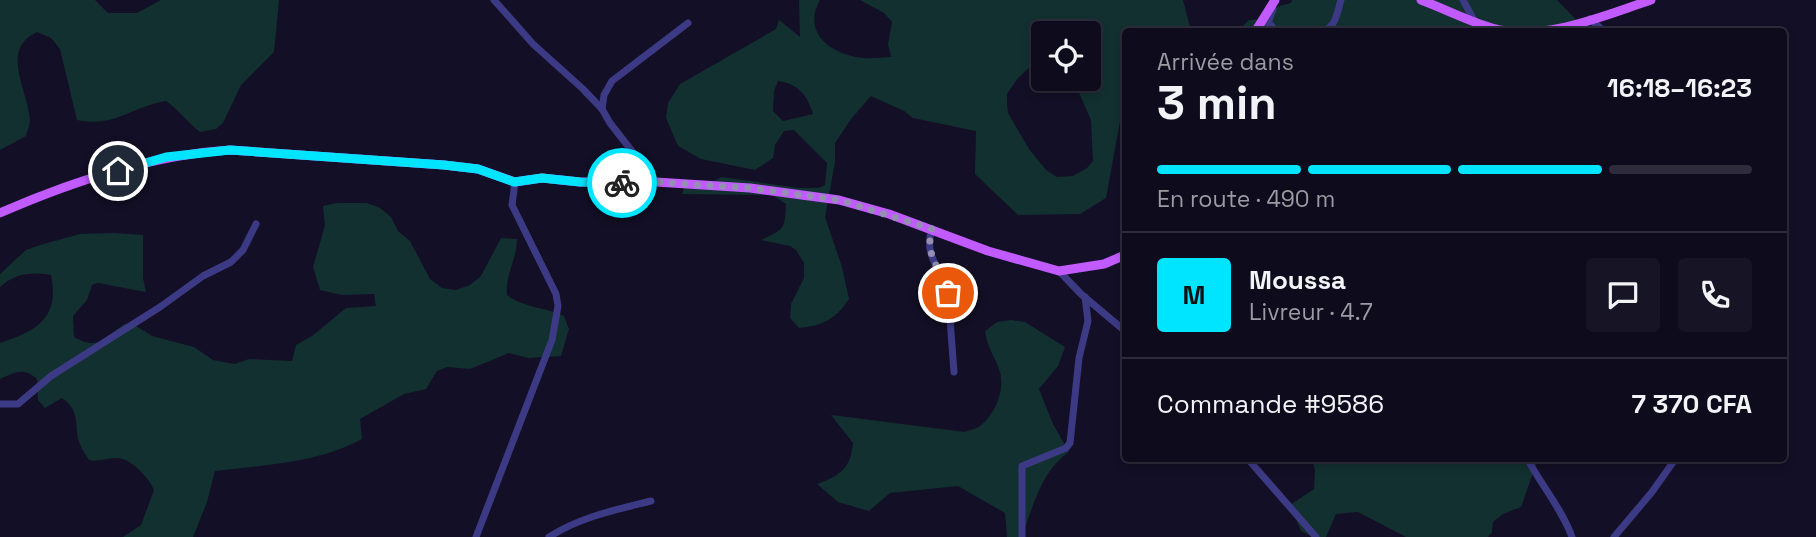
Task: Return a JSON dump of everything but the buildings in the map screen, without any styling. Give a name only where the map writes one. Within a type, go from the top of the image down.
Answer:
[{"type":"main road","points":[[1258,28],[1276,0]]},
{"type":"main road","points":[[1421,0],[1475,22],[1498,28]]},
{"type":"main road","points":[[1558,28],[1651,0]]},
{"type":"main road","points":[[0,213],[138,164],[176,155],[219,151],[444,165],[478,169],[514,182],[542,178],[580,182],[656,182],[750,188],[839,200],[932,229],[988,251],[1059,271],[1104,264],[1122,256]]},
{"type":"street","points":[[494,0],[533,44],[602,109],[656,182]]},
{"type":"street","points":[[1266,28],[1276,0]]},
{"type":"street","points":[[1330,28],[1341,0]]},
{"type":"street","points":[[1463,0],[1475,22]]},
{"type":"street","points":[[1590,19],[1600,28]]},
{"type":"street","points":[[1268,22],[1273,28]]},
{"type":"street","points":[[602,109],[604,95],[612,81],[688,23]]},
{"type":"street","points":[[476,537],[552,341],[556,322],[556,294],[512,205],[514,182]]},
{"type":"street","points":[[0,404],[18,404],[51,376],[160,307],[203,276],[230,262],[243,250],[256,224]]},
{"type":"street","points":[[932,229],[928,243],[931,257],[948,293],[954,372]]},
{"type":"street","points":[[1059,271],[1122,328]]},
{"type":"street","points":[[1022,537],[1022,466],[1066,448],[1070,443],[1079,358],[1088,321],[1085,297]]},
{"type":"street","points":[[1250,462],[1316,537]]},
{"type":"street","points":[[1529,462],[1564,518],[1572,537]]},
{"type":"street","points":[[1614,537],[1673,462]]},
{"type":"street","points":[[549,537],[567,525],[651,501]]},
{"type":"green space","points":[[0,0],[95,0],[108,13],[137,13],[161,0],[279,0],[274,52],[241,85],[223,123],[216,129],[200,132],[166,101],[112,119],[90,122],[77,120],[60,49],[51,38],[37,32],[26,39],[20,48],[18,59],[18,70],[30,120],[26,136],[0,150]]},
{"type":"green space","points":[[799,0],[820,0],[815,12],[817,32],[831,47],[863,58],[891,57],[888,44],[892,22],[884,13],[860,0],[1183,0],[1192,28],[1122,28],[1122,110],[1106,198],[1080,214],[1018,215],[975,174],[976,131],[913,118],[871,96],[835,143],[835,162],[825,217],[842,267],[849,299],[839,312],[828,320],[799,328],[790,318],[791,304],[804,278],[804,263],[790,246],[761,240],[782,228],[786,204],[772,195],[682,194],[684,188],[703,186],[722,177],[799,188],[818,188],[825,185],[827,163],[794,130],[784,131],[775,145],[773,158],[755,170],[701,159],[678,146],[666,118],[668,103],[680,84],[776,29],[779,20],[800,37]],"holes":[[[1031,21],[1101,21],[1101,91],[1078,91],[1091,120],[1093,161],[1073,176],[1057,177],[1046,170],[1029,149],[1008,113],[1007,94],[1031,66]],[[778,81],[797,88],[808,101],[813,114],[783,121],[773,111],[774,91]]]},
{"type":"green space","points":[[1292,0],[1557,0],[1584,28],[1240,28],[1249,20],[1265,19],[1276,7],[1291,3]]},
{"type":"green space","points":[[367,203],[380,208],[391,217],[398,231],[410,241],[430,279],[442,288],[456,290],[470,285],[481,276],[501,238],[517,239],[507,295],[520,303],[564,316],[569,329],[561,356],[528,358],[509,353],[470,369],[447,367],[437,371],[426,389],[404,394],[360,419],[362,439],[345,447],[290,462],[215,471],[207,502],[193,537],[123,537],[141,525],[154,490],[144,475],[128,461],[117,458],[89,460],[80,444],[75,414],[68,403],[62,398],[45,408],[38,400],[37,379],[32,375],[19,372],[0,379],[0,343],[35,328],[43,321],[49,312],[53,290],[51,275],[24,275],[0,287],[0,274],[26,250],[80,234],[143,235],[143,278],[146,292],[98,283],[92,285],[87,300],[73,316],[74,337],[96,343],[125,324],[133,324],[152,336],[194,347],[213,360],[235,364],[249,359],[292,361],[296,345],[312,336],[346,308],[376,306],[374,294],[342,295],[320,290],[313,267],[325,225],[323,206]]},
{"type":"green space","points":[[997,322],[1025,322],[1065,347],[1058,366],[1039,389],[1053,424],[1069,452],[1052,468],[1040,487],[1024,530],[1025,537],[1007,537],[1005,513],[958,486],[890,493],[869,511],[838,502],[817,484],[843,470],[852,452],[853,443],[831,415],[965,432],[980,426],[994,409],[1001,386],[1000,372],[985,331]]},
{"type":"green space","points":[[1313,462],[1536,464],[1521,507],[1503,514],[1493,522],[1492,532],[1488,537],[1406,537],[1358,512],[1336,514],[1326,537],[1313,537],[1301,531],[1290,505],[1314,489]]},
{"type":"way so far","points":[[622,183],[656,182],[779,191],[839,200],[889,214],[932,229],[928,243],[931,257],[948,293]]},
{"type":"route","points":[[118,171],[166,157],[230,150],[444,165],[478,169],[514,182],[542,178],[622,183]]}]
